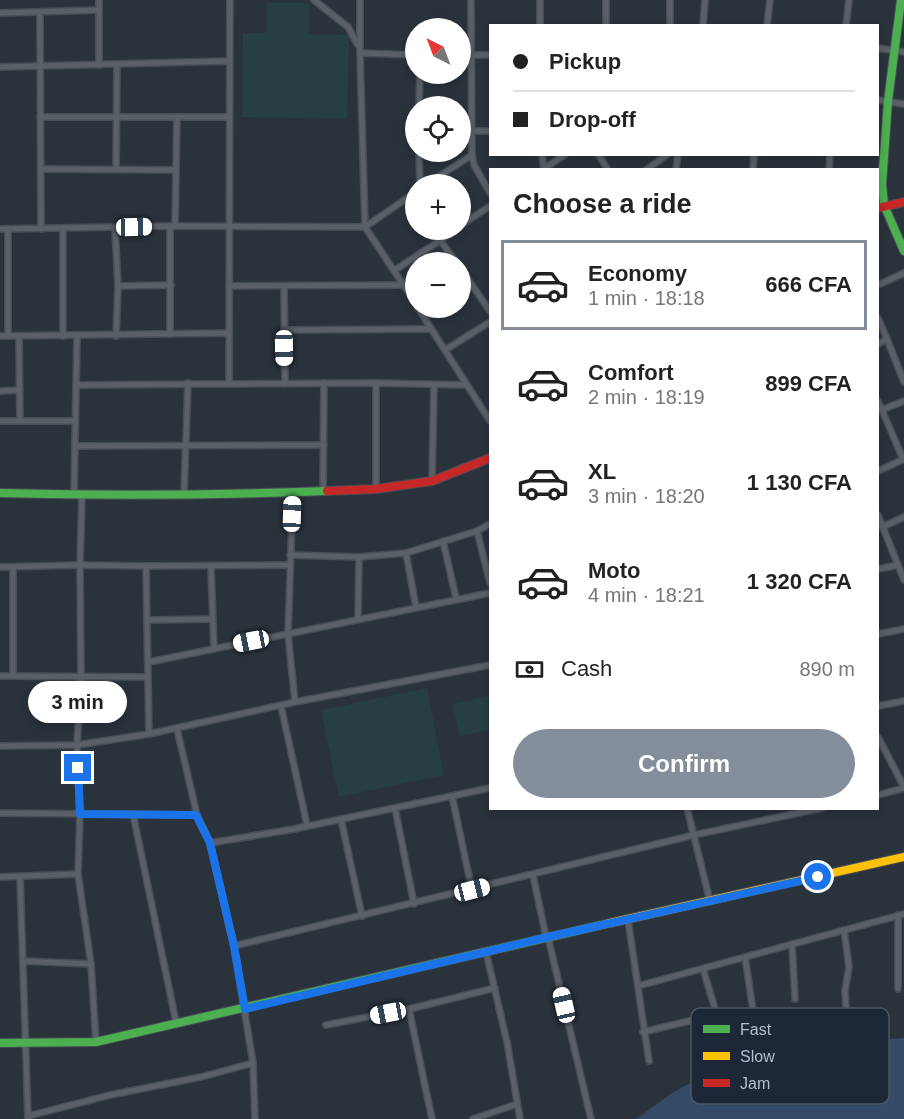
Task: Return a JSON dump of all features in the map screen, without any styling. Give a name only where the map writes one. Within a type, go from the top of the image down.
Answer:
[{"type":"street","points":[[99,0],[99,65]]},
{"type":"street","points":[[229,384],[230,0]]},
{"type":"street","points":[[314,0],[348,27],[360,50]]},
{"type":"street","points":[[360,0],[364,227],[404,285]]},
{"type":"street","points":[[471,0],[471,18]]},
{"type":"street","points":[[540,0],[540,24]]},
{"type":"street","points":[[606,0],[606,24]]},
{"type":"street","points":[[670,0],[670,24]]},
{"type":"street","points":[[704,24],[705,0]]},
{"type":"street","points":[[767,24],[770,0]]},
{"type":"street","points":[[846,24],[849,0]]},
{"type":"street","points":[[901,0],[899,51],[888,101],[881,201],[904,251]]},
{"type":"street","points":[[0,13],[99,10]]},
{"type":"street","points":[[40,13],[41,229]]},
{"type":"street","points":[[879,48],[899,51]]},
{"type":"street","points":[[360,50],[405,54]]},
{"type":"street","points":[[471,55],[489,56]]},
{"type":"street","points":[[0,68],[230,61]]},
{"type":"street","points":[[116,169],[117,64]]},
{"type":"street","points":[[879,100],[904,104]]},
{"type":"street","points":[[40,117],[229,117]]},
{"type":"street","points":[[171,334],[177,117]]},
{"type":"street","points":[[489,131],[471,131],[472,155],[478,174],[489,191]]},
{"type":"street","points":[[443,174],[472,155]]},
{"type":"street","points":[[545,168],[563,156]]},
{"type":"street","points":[[649,168],[665,156]]},
{"type":"street","points":[[41,169],[176,170]]},
{"type":"street","points":[[0,229],[173,226],[364,227],[405,199]]},
{"type":"street","points":[[881,201],[904,202]]},
{"type":"street","points":[[471,219],[489,207]]},
{"type":"street","points":[[63,228],[63,336]]},
{"type":"street","points":[[115,228],[118,286],[116,336]]},
{"type":"street","points":[[8,229],[8,336]]},
{"type":"street","points":[[395,270],[440,240],[449,252]]},
{"type":"street","points":[[879,285],[904,273]]},
{"type":"street","points":[[0,283],[8,283]]},
{"type":"street","points":[[471,284],[489,310]]},
{"type":"street","points":[[118,286],[171,285]]},
{"type":"street","points":[[229,286],[404,285]]},
{"type":"street","points":[[284,286],[285,384]]},
{"type":"street","points":[[424,318],[489,420]]},
{"type":"street","points":[[879,320],[904,382]]},
{"type":"street","points":[[445,350],[489,323]]},
{"type":"street","points":[[284,330],[431,329]]},
{"type":"street","points":[[0,336],[228,333]]},
{"type":"street","points":[[19,336],[20,421]]},
{"type":"street","points":[[77,336],[75,446],[80,565],[81,676],[77,745],[80,814],[78,874],[91,964],[96,1042]]},
{"type":"street","points":[[879,343],[887,339]]},
{"type":"street","points":[[184,493],[188,383]]},
{"type":"street","points":[[323,491],[324,383]]},
{"type":"street","points":[[76,385],[376,383],[466,385]]},
{"type":"street","points":[[376,383],[376,489]]},
{"type":"street","points":[[432,481],[435,385]]},
{"type":"street","points":[[0,391],[20,390]]},
{"type":"street","points":[[881,410],[904,401]]},
{"type":"street","points":[[879,404],[904,459],[879,471]]},
{"type":"street","points":[[0,421],[75,421]]},
{"type":"street","points":[[75,446],[324,445]]},
{"type":"street","points":[[0,493],[78,495],[293,493],[376,489],[432,481],[489,458]]},
{"type":"street","points":[[293,493],[288,634],[295,702]]},
{"type":"street","points":[[882,527],[904,517]]},
{"type":"street","points":[[879,518],[904,580]]},
{"type":"street","points":[[290,555],[359,557],[406,553],[477,531],[489,525]]},
{"type":"street","points":[[477,531],[489,579]]},
{"type":"street","points":[[443,541],[456,598]]},
{"type":"street","points":[[406,553],[416,607]]},
{"type":"street","points":[[358,619],[359,557]]},
{"type":"street","points":[[0,567],[290,565]]},
{"type":"street","points":[[879,569],[898,565]]},
{"type":"street","points":[[146,566],[149,734]]},
{"type":"street","points":[[211,566],[213,649]]},
{"type":"street","points":[[13,567],[13,676]]},
{"type":"street","points":[[149,662],[489,593]]},
{"type":"street","points":[[148,620],[213,619]]},
{"type":"street","points":[[879,634],[904,628]]},
{"type":"street","points":[[0,746],[77,745],[149,734],[295,702],[489,665]]},
{"type":"street","points":[[0,676],[148,677]]},
{"type":"street","points":[[879,706],[904,701]]},
{"type":"street","points":[[281,706],[308,825]]},
{"type":"street","points":[[177,729],[196,815],[210,843],[234,946],[253,1063],[255,1119]]},
{"type":"street","points":[[879,739],[904,787],[879,795]]},
{"type":"street","points":[[210,843],[489,788]]},
{"type":"street","points":[[452,796],[472,890]]},
{"type":"street","points":[[395,808],[414,904]]},
{"type":"street","points":[[688,810],[710,901]]},
{"type":"street","points":[[234,946],[694,835],[813,810]]},
{"type":"street","points":[[0,813],[196,815]]},
{"type":"street","points":[[133,814],[176,1022]]},
{"type":"street","points":[[341,819],[362,916]]},
{"type":"street","points":[[0,1043],[96,1042],[904,857]]},
{"type":"street","points":[[0,877],[78,874]]},
{"type":"street","points":[[533,875],[591,1119]]},
{"type":"street","points":[[20,876],[28,1118],[110,1095],[201,1077],[253,1063]]},
{"type":"street","points":[[638,986],[901,915],[898,989]]},
{"type":"street","points":[[628,920],[649,1061]]},
{"type":"street","points":[[844,930],[849,967],[846,1007]]},
{"type":"street","points":[[792,944],[795,999]]},
{"type":"street","points":[[486,952],[520,1119]]},
{"type":"street","points":[[745,957],[753,1008]]},
{"type":"street","points":[[23,961],[91,964]]},
{"type":"street","points":[[703,969],[715,1008]]},
{"type":"street","points":[[326,1025],[409,1009],[495,988]]},
{"type":"street","points":[[409,1009],[432,1119]]},
{"type":"street","points":[[643,1032],[691,1020]]},
{"type":"street","points":[[474,1119],[518,1104]]},
{"type":"green space","points":[[267,3],[310,3],[309,34],[349,35],[347,119],[242,117],[243,33],[266,33]]},
{"type":"green space","points":[[427,688],[444,775],[339,797],[321,710]]},
{"type":"green space","points":[[489,696],[489,730],[459,736],[453,704]]},
{"type":"water","points":[[904,1038],[904,1119],[636,1119],[672,1093],[691,1083],[691,1104],[889,1104],[889,1039]]},
{"type":"traffic: fast","points":[[901,0],[888,101],[882,184],[884,205],[904,251]]},
{"type":"traffic: fast","points":[[0,493],[164,495],[327,491]]},
{"type":"traffic: fast","points":[[0,1043],[96,1042],[610,923]]},
{"type":"traffic: slow","points":[[610,923],[904,857]]},
{"type":"traffic: jam","points":[[879,208],[904,202]]},
{"type":"traffic: jam","points":[[327,491],[376,489],[432,481],[489,458]]},
{"type":"route","points":[[78,768],[80,814],[196,815],[210,843],[234,946],[245,1009],[548,937],[818,877]]}]
